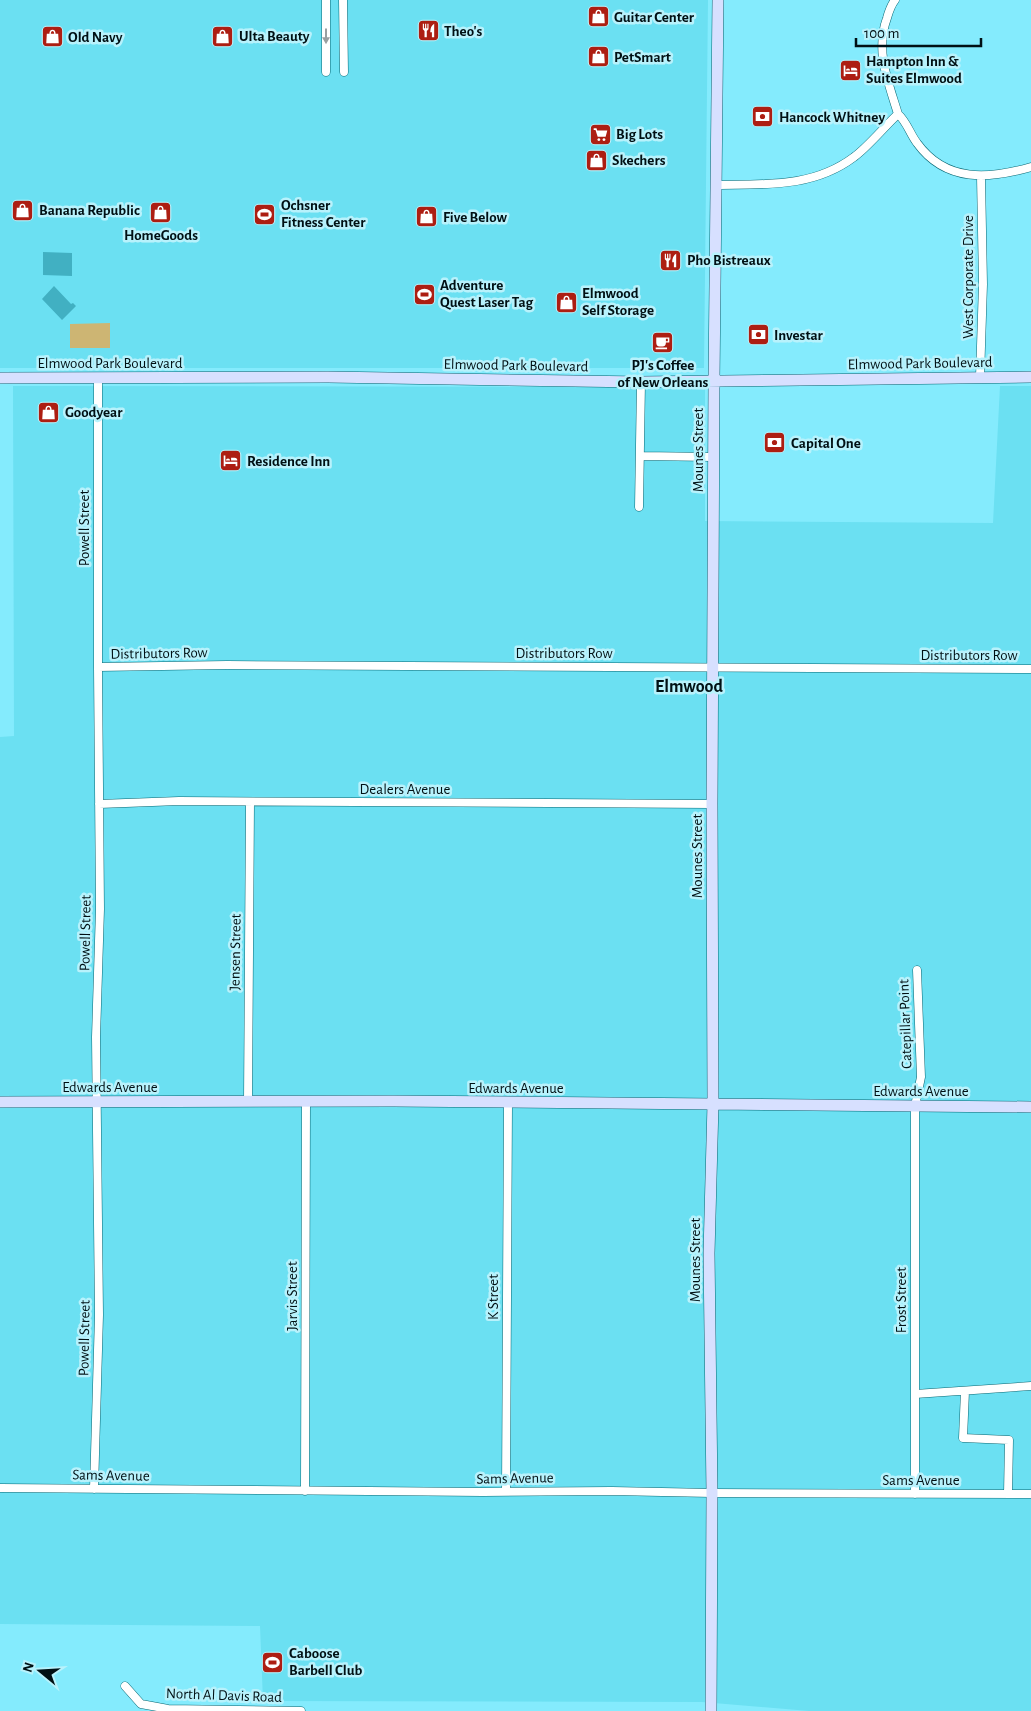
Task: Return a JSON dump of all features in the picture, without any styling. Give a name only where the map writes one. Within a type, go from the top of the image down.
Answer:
[{"type":"street","points":[[326,0],[326,72]]},
{"type":"street","points":[[343,0],[344,72]]},
{"type":"street","name":"Mounes Street","points":[[711,1711],[712,1493],[709,1254],[713,1104],[712,668],[718,0]]},
{"type":"street","points":[[895,0],[891,5],[883,29],[881,43],[883,66],[898,114],[903,118],[917,143],[932,160],[963,174],[981,177],[1031,167]]},
{"type":"street","points":[[717,185],[788,184],[827,173],[855,157],[898,114]]},
{"type":"street","name":"West Corporate Drive","points":[[980,377],[983,284],[981,177]]},
{"type":"street","name":"Powell Street","points":[[94,1489],[99,1315],[96,1037],[100,909],[98,377]]},
{"type":"street","name":"Elmwood Park Boulevard","points":[[0,378],[328,378],[641,382],[1031,377]]},
{"type":"street","points":[[639,507],[641,382]]},
{"type":"street","points":[[641,456],[713,457]]},
{"type":"street","name":"Distributors Row","points":[[98,667],[236,665],[1031,669]]},
{"type":"street","name":"Dealers Avenue","points":[[99,804],[179,801],[712,804]]},
{"type":"street","name":"Jensen Street","points":[[248,1102],[250,802]]},
{"type":"street","name":"Catepillar Point","points":[[915,1106],[921,1077],[917,970]]},
{"type":"street","name":"Edwards Avenue","points":[[0,1102],[306,1101],[1031,1107]]},
{"type":"street","name":"Jarvis Street","points":[[305,1490],[306,1101]]},
{"type":"street","name":"K Street","points":[[506,1492],[508,1103]]},
{"type":"street","name":"Frost Street","points":[[915,1106],[915,1494]]},
{"type":"street","points":[[915,1394],[1031,1386]]},
{"type":"street","points":[[965,1391],[963,1438],[1009,1440],[1008,1494]]},
{"type":"street","name":"Sams Avenue","points":[[0,1488],[1031,1494]]},
{"type":"street","name":"North Al Davis Road","points":[[125,1686],[141,1704],[168,1709],[301,1711]]},
{"type":"shaded area","points":[[0,0],[708,0],[704,368],[0,368]]},
{"type":"shaded area","points":[[43,252],[72,253],[72,276],[43,275]]},
{"type":"shaded area","points":[[54,286],[71,304],[73,303],[76,306],[62,320],[42,299]]},
{"type":"shaded area","points":[[110,323],[110,348],[70,348],[70,324]]},
{"type":"shaded area","points":[[13,386],[705,387],[705,521],[993,523],[1000,386],[1031,386],[1031,1711],[809,1711],[702,1702],[263,1701],[260,1626],[0,1624],[0,737],[14,736]]},
{"type":"place","name":"Guitar Center","points":[[598,17]]},
{"type":"place","name":"Theo's","points":[[428,31]]},
{"type":"place","name":"Ulta Beauty","points":[[223,36]]},
{"type":"place","name":"Old Navy","points":[[52,37]]},
{"type":"place","name":"PetSmart","points":[[598,57]]},
{"type":"place","name":"Hampton Inn & Suites Elmwood","points":[[850,70]]},
{"type":"place","name":"Hancock Whitney","points":[[763,117]]},
{"type":"place","name":"Big Lots","points":[[600,134]]},
{"type":"place","name":"Skechers","points":[[596,160]]},
{"type":"place","name":"Banana Republic","points":[[23,210]]},
{"type":"place","name":"HomeGoods","points":[[161,212]]},
{"type":"place","name":"Ochsner Fitness Center","points":[[265,214]]},
{"type":"place","name":"Five Below","points":[[427,217]]},
{"type":"place","name":"Pho Bistreaux","points":[[671,260]]},
{"type":"place","name":"Adventure Quest Laser Tag","points":[[424,294]]},
{"type":"place","name":"Elmwood Self Storage","points":[[566,302]]},
{"type":"place","name":"Investar","points":[[758,335]]},
{"type":"place","name":"PJ's Coffee of New Orleans","points":[[663,342]]},
{"type":"place","name":"Goodyear","points":[[49,412]]},
{"type":"place","name":"Capital One","points":[[775,443]]},
{"type":"place","name":"Residence Inn","points":[[231,461]]},
{"type":"place","name":"Caboose Barbell Club","points":[[273,1662]]},
{"type":"district","name":"Elmwood","points":[[689,686]]}]
